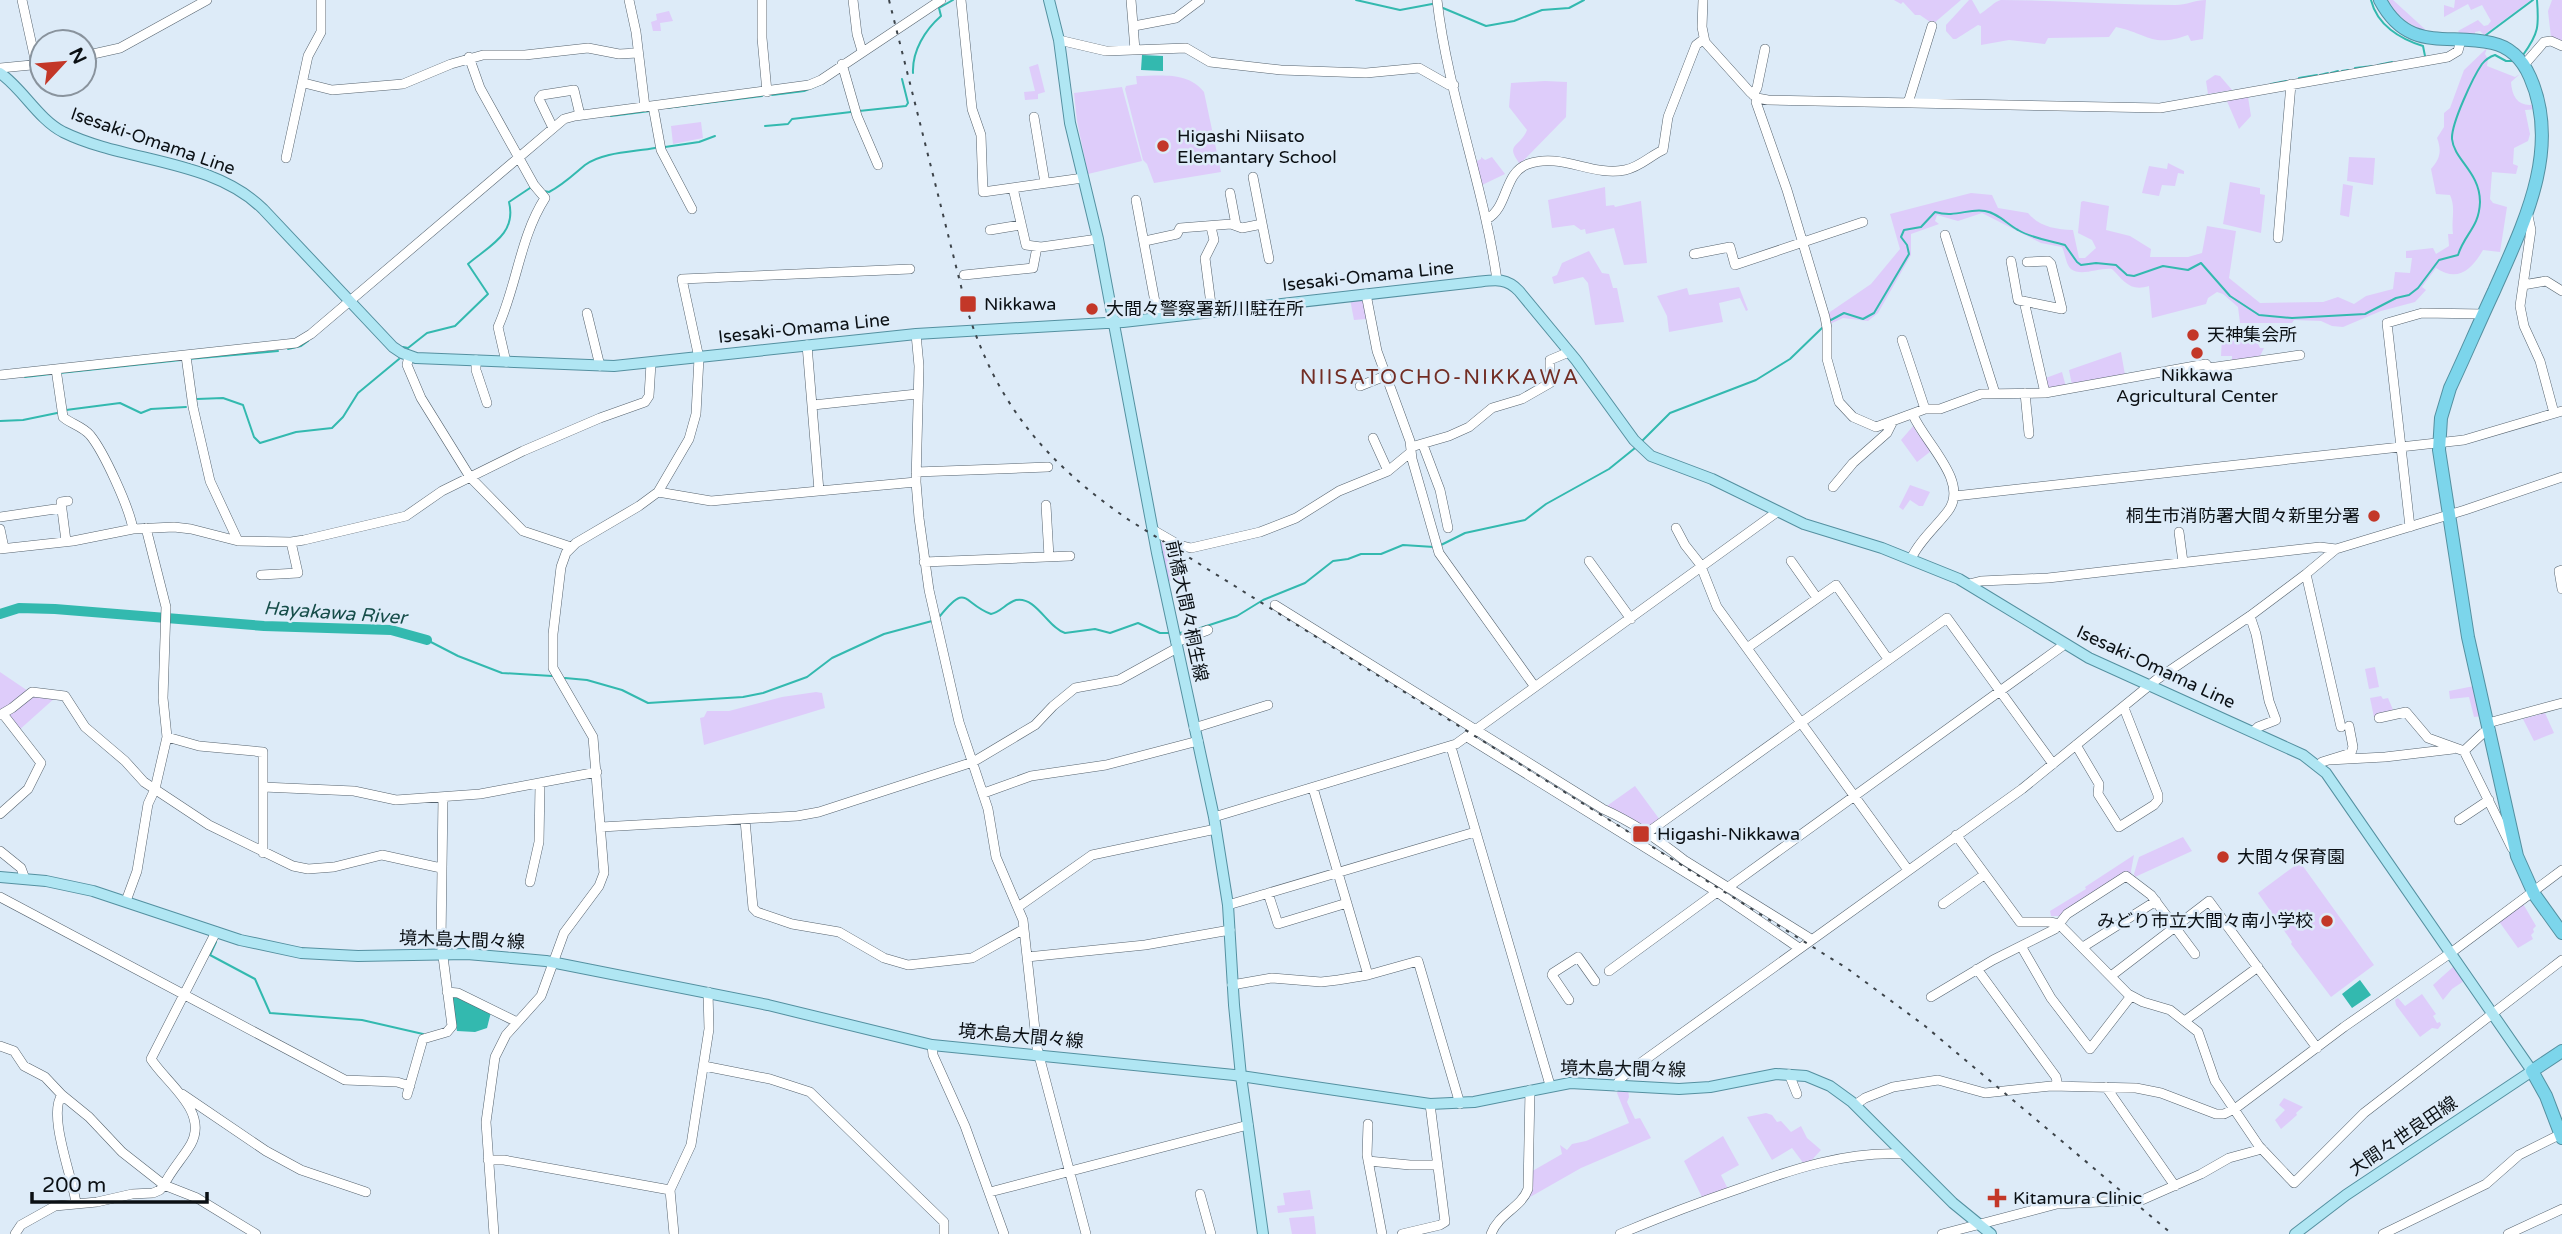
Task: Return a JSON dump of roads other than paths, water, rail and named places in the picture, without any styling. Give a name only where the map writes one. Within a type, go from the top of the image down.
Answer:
[{"type":"highway","points":[[2380,0],[2393,19],[2413,33],[2434,40],[2490,42],[2503,46],[2524,65],[2537,94],[2543,146],[2528,216],[2445,404],[2439,442],[2468,637],[2516,851],[2533,892],[2562,933]]},
{"type":"highway","points":[[2560,1128],[2532,1071],[2562,1051]]},
{"type":"main road","name":"前橋大間々桐生線","points":[[1049,0],[1059,40],[1068,111],[1098,239],[1175,640],[1214,817],[1228,905],[1241,1076],[1263,1234]]},
{"type":"main road","name":"Isesaki-Omama Line","points":[[0,71],[64,132],[214,178],[242,191],[263,209],[393,347],[409,356],[600,366],[651,363],[916,334],[1113,323],[1506,280],[1515,286],[1569,352],[1637,444],[1657,459],[1712,479],[1811,527],[1911,559],[1969,584],[2101,664],[2253,732],[2319,765],[2532,1071]]},
{"type":"main road","name":"境木島大間々線","points":[[0,877],[78,887],[253,943],[301,953],[358,956],[442,954],[553,962],[708,992],[932,1045],[1241,1076],[1430,1104],[1460,1104],[1570,1083],[1689,1089],[1790,1074],[1824,1082],[1855,1105],[1903,1154],[1991,1234]]},
{"type":"main road","name":"大間々世良田線","points":[[2295,1234],[2346,1195],[2532,1071]]},
{"type":"street","points":[[22,0],[29,28]]},
{"type":"street","points":[[98,53],[120,48],[207,0]]},
{"type":"street","points":[[286,159],[308,56],[321,32],[321,0]]},
{"type":"street","points":[[629,0],[649,107],[661,150],[692,209]]},
{"type":"street","points":[[762,0],[767,92]]},
{"type":"street","points":[[853,0],[862,51]]},
{"type":"street","points":[[0,375],[296,343],[311,334],[568,118],[809,85],[941,0]]},
{"type":"street","points":[[961,0],[972,109],[981,135],[983,192],[1083,178]]},
{"type":"street","points":[[1131,0],[1135,50]]},
{"type":"street","points":[[1135,26],[1176,18],[1200,0]]},
{"type":"street","points":[[1437,0],[1466,145],[1487,219],[1497,280]]},
{"type":"street","points":[[1703,0],[1704,38],[1755,97],[1768,100],[2160,108],[2448,57],[2458,51],[2461,40]]},
{"type":"street","points":[[1908,103],[1932,26]]},
{"type":"street","points":[[1487,219],[1500,206],[1514,174],[1527,164],[1559,161],[1620,171],[1639,165],[1663,150],[1668,117],[1696,45],[1704,38]]},
{"type":"street","points":[[1059,40],[1106,51],[1186,48],[1210,62],[1324,73],[1382,73],[1419,68],[1449,85],[1454,85]]},
{"type":"street","points":[[2524,65],[2544,42],[2552,41],[2562,46]]},
{"type":"street","points":[[304,83],[332,90],[403,84],[483,55],[525,55],[588,48],[619,54],[638,53]]},
{"type":"street","points":[[1765,49],[1756,102],[1803,243],[1826,325],[1826,359],[1839,402],[1849,414],[1870,426],[1880,427],[1976,395],[2045,393],[2206,364],[2209,368],[2300,355]]},
{"type":"street","points":[[470,58],[480,88],[534,185],[545,198],[531,222],[508,307],[498,327],[506,362]]},
{"type":"street","points":[[842,64],[857,116],[878,165]]},
{"type":"street","points":[[0,71],[28,66]]},
{"type":"street","points":[[2278,238],[2291,84]]},
{"type":"street","points":[[553,128],[538,99],[542,95],[574,90],[580,115]]},
{"type":"street","points":[[1034,117],[1045,183]]},
{"type":"street","points":[[1253,177],[1269,259]]},
{"type":"street","points":[[1013,188],[1025,244],[1037,247],[1098,239]]},
{"type":"street","points":[[1230,193],[1236,225]]},
{"type":"street","points":[[1136,200],[1158,318]]},
{"type":"street","points":[[1955,496],[2464,440],[2558,412],[2524,326],[2520,306],[2531,230],[2528,216]]},
{"type":"street","points":[[1694,254],[1730,247],[1735,265],[1863,222]]},
{"type":"street","points":[[1145,242],[1177,234],[1180,229],[1206,225],[1211,227],[1231,223],[1242,228],[1262,224]]},
{"type":"street","points":[[990,230],[1020,225]]},
{"type":"street","points":[[1211,227],[1214,240],[1205,258],[1212,312]]},
{"type":"street","points":[[1945,235],[1994,390],[1992,393]]},
{"type":"street","points":[[964,275],[1032,268],[1037,247]]},
{"type":"street","points":[[2011,261],[2018,300],[2062,309],[2051,264],[2048,261],[2027,262]]},
{"type":"street","points":[[494,1234],[485,1122],[490,1079],[499,1047],[541,996],[569,925],[602,880],[604,866],[592,733],[554,671],[556,600],[561,567],[571,547],[658,492],[694,427],[699,358],[681,279],[910,269]]},
{"type":"street","points":[[2523,285],[2546,281],[2562,291]]},
{"type":"street","points":[[1366,294],[1373,338],[1411,450],[1437,547],[1535,688]]},
{"type":"street","points":[[2024,301],[2045,393]]},
{"type":"street","points":[[587,313],[600,366]]},
{"type":"street","points":[[2410,527],[2387,323],[2422,313],[2484,314]]},
{"type":"street","points":[[916,334],[919,366],[916,477],[924,562],[933,611],[959,722],[984,793],[996,858],[1018,907],[1024,929],[1039,1055],[1086,1234]]},
{"type":"street","points":[[1902,340],[1925,410]]},
{"type":"street","points":[[807,345],[819,491]]},
{"type":"street","points":[[1153,530],[1179,545],[1191,548],[1260,532],[1296,518],[1339,491],[1388,471],[1411,450],[1464,429],[1492,408],[1522,399],[1548,384],[1551,379],[1550,360],[1569,352]]},
{"type":"street","points":[[186,356],[193,407],[211,481],[238,541]]},
{"type":"street","points":[[409,356],[407,365],[421,398],[470,477],[523,531],[571,547]]},
{"type":"street","points":[[476,360],[476,370],[487,403]]},
{"type":"street","points":[[0,529],[2,549],[132,529],[184,527],[238,541],[291,542],[406,516],[435,495],[470,477],[600,418],[645,402],[649,396],[651,363]]},
{"type":"street","points":[[56,369],[63,417],[79,425],[96,444],[125,504],[132,529]]},
{"type":"street","points":[[1360,386],[1385,376]]},
{"type":"street","points":[[2025,393],[2029,434]]},
{"type":"street","points":[[813,405],[917,394]]},
{"type":"street","points":[[1911,559],[1948,511],[1955,496],[1951,476],[1913,415]]},
{"type":"street","points":[[1833,487],[1853,463],[1887,433],[1892,423]]},
{"type":"street","points":[[1373,438],[1388,471]]},
{"type":"street","points":[[1423,445],[1440,490],[1448,528]]},
{"type":"street","points":[[658,492],[711,501],[819,491],[916,477],[1048,467]]},
{"type":"street","points":[[1616,1086],[1621,1078],[1635,1067],[2022,789],[2150,685],[2250,616],[2336,549],[2562,477]]},
{"type":"street","points":[[0,517],[65,504],[66,541]]},
{"type":"street","points":[[1046,505],[1049,557]]},
{"type":"street","points":[[1214,817],[1451,747],[1777,512]]},
{"type":"street","points":[[1676,527],[1702,568],[1714,601],[1908,870]]},
{"type":"street","points":[[127,901],[139,862],[148,804],[155,789],[167,737],[163,698],[165,600],[146,528]]},
{"type":"street","points":[[2179,532],[2183,562]]},
{"type":"street","points":[[261,575],[298,573],[291,542]]},
{"type":"street","points":[[1969,584],[2048,578],[2320,547],[2336,549]]},
{"type":"street","points":[[924,562],[1070,556]]},
{"type":"street","points":[[1589,561],[1631,619]]},
{"type":"street","points":[[1791,561],[1817,598]]},
{"type":"street","points":[[2562,570],[2559,571],[2562,589]]},
{"type":"street","points":[[2306,574],[2353,751],[2319,765]]},
{"type":"street","points":[[1747,648],[1836,585],[1888,659]]},
{"type":"street","points":[[1275,605],[1603,809],[1617,814],[1727,888],[1811,939]]},
{"type":"street","points":[[2250,616],[2269,701],[2276,720],[2258,727],[2253,732]]},
{"type":"street","points":[[1647,833],[1947,618],[2053,764]]},
{"type":"street","points":[[601,827],[813,814],[972,762],[1035,725],[1075,688],[1119,680],[1175,640],[1208,630]]},
{"type":"street","points":[[1727,888],[2064,643]]},
{"type":"street","points":[[0,814],[28,789],[41,763],[1,714],[34,691],[65,696],[85,727],[125,761],[144,782],[209,825],[263,853],[293,866],[308,869],[334,867],[382,855],[441,868]]},
{"type":"street","points":[[2329,760],[2461,749],[2489,727],[2562,703]]},
{"type":"street","points":[[1194,728],[1268,705]]},
{"type":"street","points":[[2076,745],[2100,785],[2098,794],[2119,827],[2154,805],[2158,795],[2124,708]]},
{"type":"street","points":[[2379,718],[2406,712],[2428,738],[2461,749],[2510,845],[2516,851]]},
{"type":"street","points":[[167,737],[199,747],[261,750],[265,754],[263,853]]},
{"type":"street","points":[[1467,737],[1717,892],[1799,948]]},
{"type":"street","points":[[984,793],[1031,776],[1115,763],[1198,741]]},
{"type":"street","points":[[1451,747],[1550,1085]]},
{"type":"street","points":[[264,787],[354,791],[396,800],[480,794],[540,785],[597,772]]},
{"type":"street","points":[[530,882],[539,842],[540,785]]},
{"type":"street","points":[[1313,788],[1368,975]]},
{"type":"street","points":[[0,897],[345,1080],[397,1082],[408,1090],[423,1039],[452,1028],[442,954],[443,797]]},
{"type":"street","points":[[2459,820],[2489,800]]},
{"type":"street","points":[[745,820],[753,908],[757,912],[792,924],[839,932],[884,958],[908,965],[972,958],[1024,929]]},
{"type":"street","points":[[1018,907],[1092,855],[1216,829]]},
{"type":"street","points":[[1228,905],[1475,832]]},
{"type":"street","points":[[1956,835],[2020,922],[2059,924],[2131,996],[2166,1008],[2186,1020],[2200,1035],[2212,1074],[2262,1149],[2294,1183],[2364,1114],[2562,960]]},
{"type":"street","points":[[0,851],[21,868],[25,879]]},
{"type":"street","points":[[1855,1105],[1864,1098],[1893,1087],[1942,1080],[1985,1093],[2058,1086],[2136,1088],[2161,1093],[2216,1114],[2224,1114],[2562,870]]},
{"type":"street","points":[[1943,904],[1984,875]]},
{"type":"street","points":[[1931,997],[1977,969],[2055,929],[2067,914],[2125,876],[2156,901],[2195,954]]},
{"type":"street","points":[[1609,971],[1717,892]]},
{"type":"street","points":[[1268,893],[1278,924],[1347,903]]},
{"type":"street","points":[[2083,947],[2156,901]]},
{"type":"street","points":[[2111,976],[2209,901],[2316,1048]]},
{"type":"street","points":[[1027,957],[1145,945],[1230,930]]},
{"type":"street","points":[[15,1234],[21,1225],[55,1206],[156,1192],[164,1185],[192,1143],[193,1118],[180,1093],[151,1059],[216,932]]},
{"type":"street","points":[[2021,946],[2051,998],[2090,1049],[2131,996]]},
{"type":"street","points":[[1569,1000],[1553,973],[1578,957],[1595,981]]},
{"type":"street","points":[[1233,985],[1272,978],[1321,982],[1368,975],[1418,961],[1460,1104]]},
{"type":"street","points":[[2186,1020],[2258,967]]},
{"type":"street","points":[[1977,969],[2056,1077],[2058,1086]]},
{"type":"street","points":[[447,992],[458,993],[517,1022]]},
{"type":"street","points":[[674,1234],[670,1190],[691,1146],[705,1066],[709,1029],[708,992]]},
{"type":"street","points":[[932,1045],[933,1055],[954,1098],[1004,1234]]},
{"type":"street","points":[[0,1046],[14,1051],[24,1066],[43,1075],[122,1152],[164,1185],[197,1198],[256,1234]]},
{"type":"street","points":[[705,1066],[770,1079],[810,1092],[944,1222],[944,1234]]},
{"type":"street","points":[[1790,1074],[1797,1094]]},
{"type":"street","points":[[2106,1087],[2175,1186]]},
{"type":"street","points":[[1491,1234],[1497,1221],[1523,1198],[1528,1189],[1530,1090]]},
{"type":"street","points":[[180,1093],[267,1151],[301,1170],[366,1192]]},
{"type":"street","points":[[62,1095],[58,1100],[57,1117],[76,1203]]},
{"type":"street","points":[[1402,1234],[1444,1223],[1430,1104]]},
{"type":"street","points":[[1368,1124],[1368,1161],[1382,1234]]},
{"type":"street","points":[[990,1192],[1248,1125]]},
{"type":"street","points":[[2383,1234],[2425,1216],[2486,1184],[2519,1155],[2560,1128]]},
{"type":"street","points":[[1942,1234],[2057,1204],[2142,1200],[2229,1157],[2262,1149]]},
{"type":"street","points":[[1620,1234],[1797,1168],[1847,1157],[1903,1154]]},
{"type":"street","points":[[488,1160],[504,1160],[670,1190]]},
{"type":"street","points":[[1368,1161],[1438,1165]]},
{"type":"street","points":[[1200,1194],[1211,1234]]},
{"type":"street","points":[[2508,1234],[2562,1209]]},
{"type":"street","points":[[1644,1224],[1649,1234]]},
{"type":"waterway","points":[[913,73],[921,41],[941,16],[939,8],[953,0]]},
{"type":"waterway","points":[[1356,0],[1400,10],[1432,4]]},
{"type":"waterway","points":[[1443,8],[1486,26],[1514,21],[1542,10],[1569,8],[1584,0]]},
{"type":"waterway","points":[[2371,0],[2384,24],[2398,35],[2423,46],[2425,56]]},
{"type":"waterway","points":[[2486,35],[2533,0]]},
{"type":"waterway","name":"Hayakawa River","points":[[2523,55],[2537,29],[2537,0]]},
{"type":"waterway","name":"Hayakawa River","points":[[1831,320],[1844,313],[1863,319],[1874,313],[1909,254],[1901,237],[1904,230],[1921,227],[1935,212],[1949,214],[1979,210],[1994,214],[2029,235],[2065,245],[2081,265],[2116,265],[2127,275],[2134,276],[2163,266],[2188,270],[2201,263],[2230,296],[2259,315],[2292,318],[2365,314],[2396,298],[2409,295],[2418,288],[2439,260],[2458,255],[2477,218],[2480,202],[2476,182],[2454,147],[2452,139],[2455,123],[2468,89],[2485,61],[2495,55],[2506,61],[2515,61]]},
{"type":"waterway","points":[[2378,65],[2392,62]]},
{"type":"waterway","points":[[2355,68],[2373,66]]},
{"type":"waterway","points":[[2342,71],[2348,70]]},
{"type":"waterway","points":[[2331,73],[2338,71]]},
{"type":"waterway","points":[[2320,75],[2328,73]]},
{"type":"waterway","points":[[2299,78],[2317,75]]},
{"type":"waterway","points":[[859,111],[906,106],[908,103],[902,79]]},
{"type":"waterway","points":[[2271,84],[2286,81]]},
{"type":"waterway","points":[[772,95],[804,91],[823,83]]},
{"type":"waterway","points":[[666,108],[762,96]]},
{"type":"waterway","points":[[611,116],[650,111]]},
{"type":"waterway","points":[[765,126],[788,124],[792,119],[851,112]]},
{"type":"waterway","points":[[665,147],[699,142],[715,136]]},
{"type":"waterway","points":[[544,191],[554,189],[600,157],[655,148]]},
{"type":"waterway","points":[[403,347],[408,348],[427,333],[455,326],[488,294],[468,264],[505,231],[509,223],[509,202],[530,188]]},
{"type":"waterway","name":"Hayakawa River","points":[[1641,442],[1670,413],[1756,380],[1790,359],[1822,328]]},
{"type":"waterway","points":[[288,349],[308,341]]},
{"type":"waterway","points":[[189,359],[278,351]]},
{"type":"waterway","points":[[197,399],[223,398],[243,405],[254,437],[260,443],[296,432],[332,428],[343,417],[358,393],[399,359]]},
{"type":"waterway","points":[[60,373],[181,360]]},
{"type":"waterway","points":[[25,377],[51,374]]},
{"type":"waterway","points":[[66,410],[120,403],[141,413],[151,409],[186,407]]},
{"type":"waterway","points":[[0,421],[23,420],[57,413]]},
{"type":"waterway","name":"Hayakawa River","points":[[1439,546],[1465,533],[1525,520],[1546,504],[1609,469],[1635,448]]},
{"type":"waterway","name":"Hayakawa River","points":[[1178,633],[1237,616],[1263,600],[1305,583],[1333,561],[1361,554],[1381,554],[1403,545],[1434,547]]},
{"type":"waterway","name":"Hayakawa River","points":[[940,616],[961,598],[991,614],[1012,601],[1023,600],[1036,607],[1065,633],[1095,629],[1110,633],[1138,623],[1160,633],[1169,633]]},
{"type":"waterway","name":"Hayakawa River","points":[[0,614],[19,608],[55,609],[264,626],[391,630],[427,640]]},
{"type":"waterway","name":"Hayakawa River","points":[[565,678],[587,680],[622,690],[648,703],[743,697],[763,693],[807,677],[832,658],[884,634],[932,621]]},
{"type":"waterway","name":"Hayakawa River","points":[[427,640],[458,656],[502,673],[552,676]]},
{"type":"waterway","points":[[216,942],[210,955],[255,979],[270,1013],[362,1020],[423,1034]]},
{"type":"railway","points":[[889,0],[966,306],[978,341],[992,373],[1009,401],[1048,453],[1072,476],[1129,520],[1848,969],[1925,1026],[2172,1234]]},
{"type":"place","name":"Higashi Niisato Elemantary School","points":[[1163,146]]},
{"type":"place","name":"Nikkawa","points":[[968,304]]},
{"type":"place","name":"大間々警察署新川駐在所","points":[[1092,309]]},
{"type":"place","name":"天神集会所","points":[[2193,335]]},
{"type":"place","name":"Nikkawa Agricultural Center","points":[[2197,353]]},
{"type":"place","name":"桐生市消防署大間々新里分署","points":[[2374,516]]},
{"type":"place","name":"Higashi-Nikkawa","points":[[1641,834]]},
{"type":"place","name":"大間々保育園","points":[[2223,857]]},
{"type":"place","name":"みどり市立大間々南小学校","points":[[2327,921]]},
{"type":"place","name":"Kitamura Clinic","points":[[1997,1198]]},
{"type":"district","name":"NIISATOCHO-NIKKAWA","points":[[1440,377]]}]
